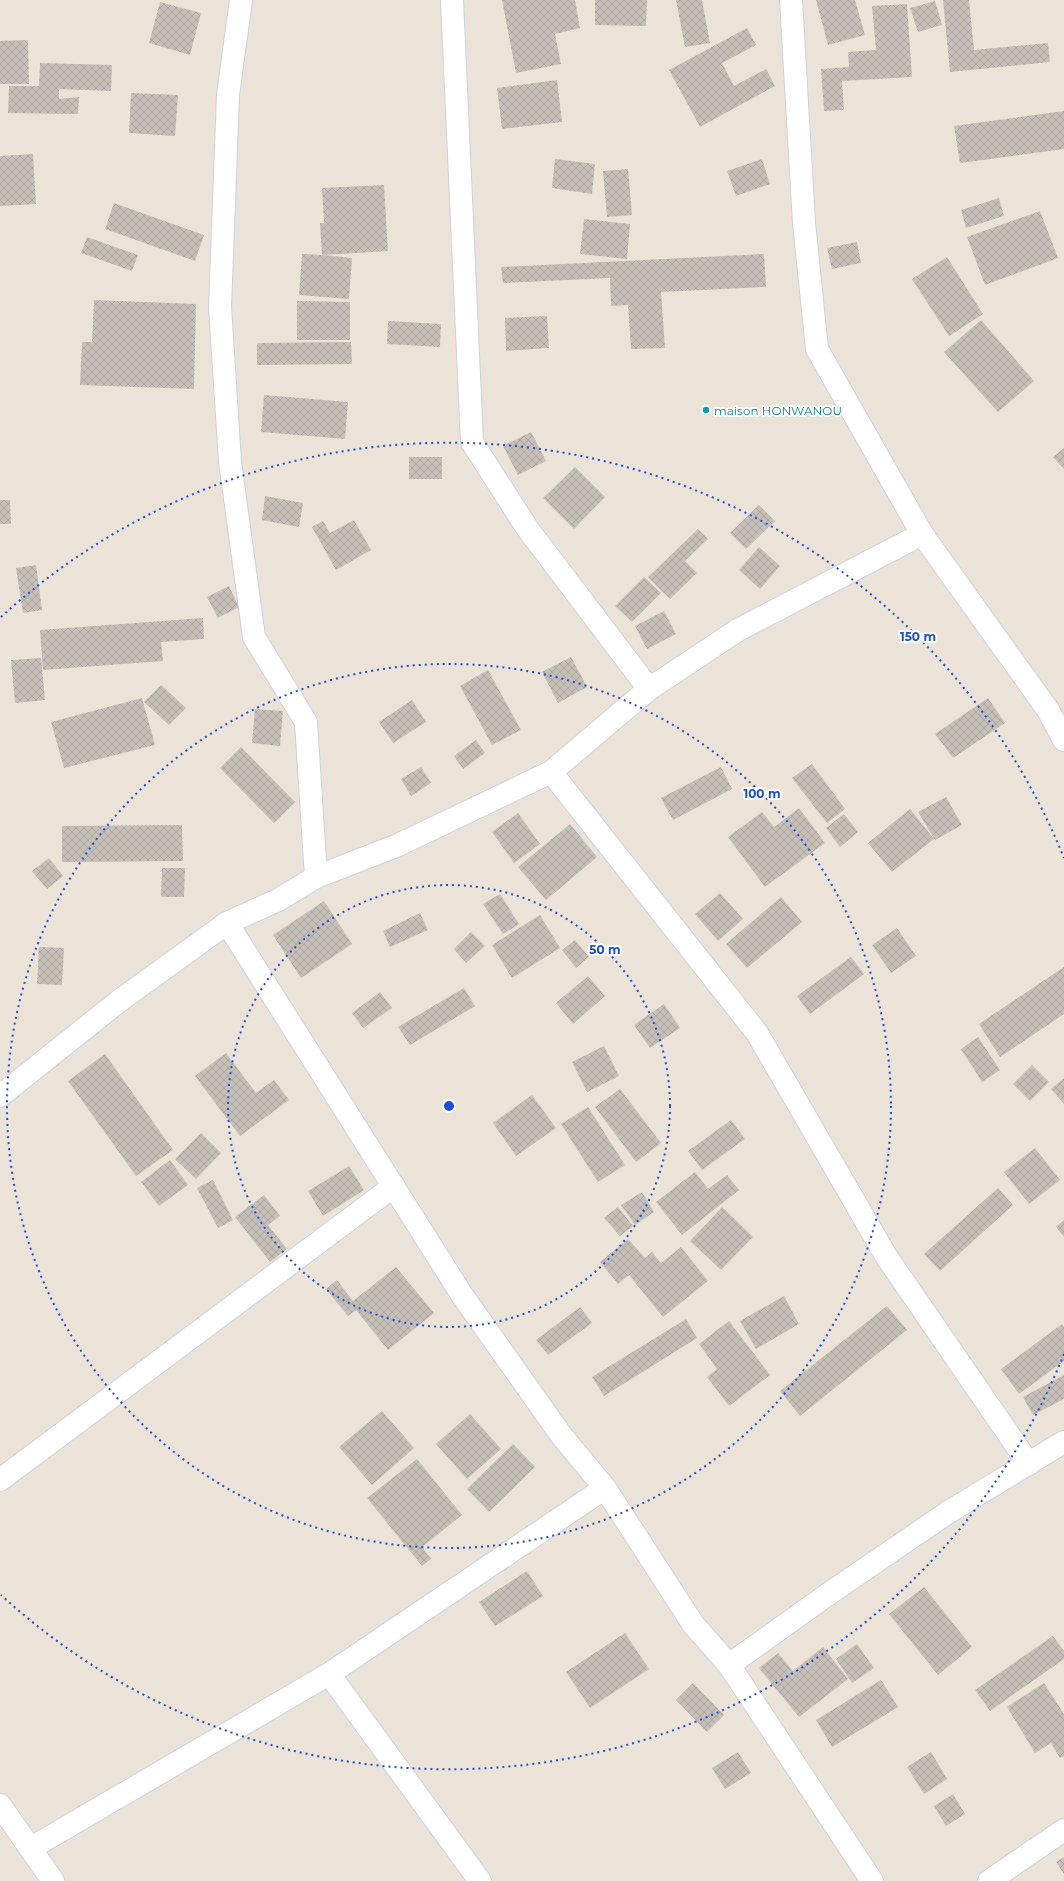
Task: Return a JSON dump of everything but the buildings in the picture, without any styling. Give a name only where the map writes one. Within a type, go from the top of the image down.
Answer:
[{"type":"street","points":[[241,0],[228,95],[220,308],[230,462],[254,637],[306,722],[316,877]]},
{"type":"street","points":[[452,0],[472,442],[527,528],[649,689]]},
{"type":"street","points":[[792,0],[804,223],[817,349],[922,534],[1056,705],[1064,740]]},
{"type":"street","points":[[0,1096],[119,1001],[227,923],[278,900],[316,877],[396,846],[551,772],[649,689],[738,630],[922,534]]},
{"type":"street","points":[[551,772],[758,1033],[886,1256],[1029,1464]]},
{"type":"street","points":[[227,923],[462,1295],[561,1435],[605,1488],[692,1624],[729,1665],[872,1881]]},
{"type":"street","points":[[0,1480],[394,1186]]},
{"type":"street","points":[[729,1665],[947,1513],[1064,1442]]},
{"type":"street","points":[[31,1848],[329,1674],[605,1488]]},
{"type":"street","points":[[329,1674],[480,1881]]},
{"type":"street","points":[[0,1805],[53,1881]]},
{"type":"street","points":[[989,1881],[1064,1830]]},
{"type":"place","name":"maison HONWANOU","points":[[706,410]]}]
